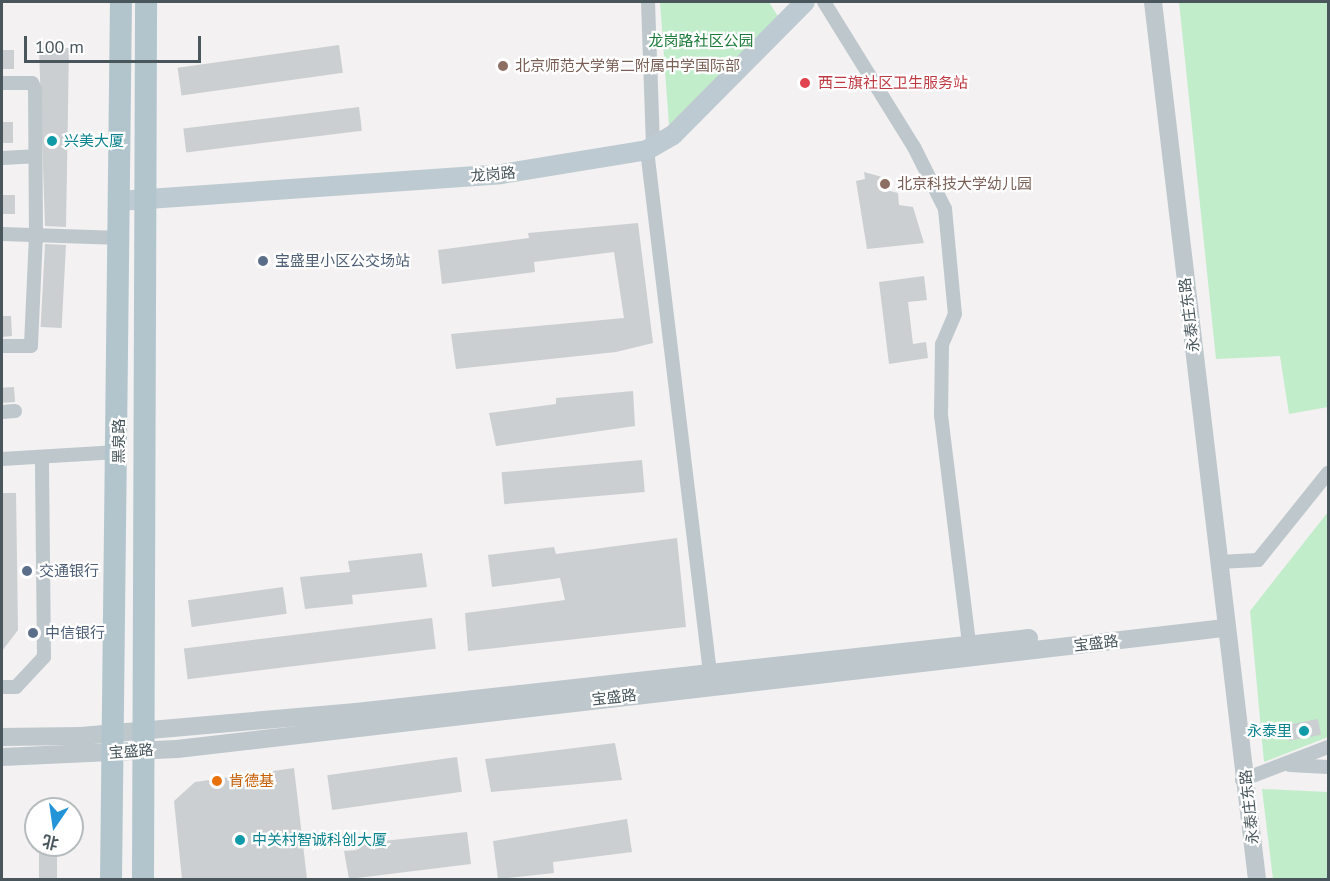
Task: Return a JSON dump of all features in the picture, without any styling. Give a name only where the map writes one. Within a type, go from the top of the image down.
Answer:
[{"type":"main road","name":"黑泉路","points":[[111,879],[110,743],[122,238],[119,201],[121,2]]},
{"type":"main road","name":"黑泉路","points":[[142,879],[146,2]]},
{"type":"main road","name":"龙岗路","points":[[119,201],[146,201],[501,174],[650,148],[673,135],[805,2]]},
{"type":"street","points":[[648,2],[650,148],[710,673]]},
{"type":"street","points":[[824,2],[914,147],[945,208],[955,314],[942,344],[941,416],[969,644]]},
{"type":"street","name":"永泰庄东路","points":[[1153,2],[1225,622],[1232,648],[1257,879]]},
{"type":"street","points":[[2,83],[32,83],[36,235],[31,346],[2,346]]},
{"type":"street","points":[[2,158],[35,156]]},
{"type":"street","points":[[2,234],[122,238]]},
{"type":"street","points":[[2,459],[118,452]]},
{"type":"street","points":[[2,687],[16,687],[44,657],[42,458]]},
{"type":"street","points":[[1218,562],[1258,560],[1329,473]]},
{"type":"street","name":"宝盛路","points":[[144,740],[969,644],[1225,622]]},
{"type":"street","name":"宝盛路","points":[[2,757],[110,743],[1225,622]]},
{"type":"street","name":"永泰庄东路","points":[[1225,622],[1222,650],[1247,879]]},
{"type":"street","name":"宝盛路","points":[[2,737],[110,743]]},
{"type":"street","points":[[1329,747],[1242,780],[1293,764],[1329,767]]},
{"type":"green space","name":"龙岗路社区公园","points":[[660,2],[769,2],[779,18],[669,125]]},
{"type":"green space","points":[[1179,2],[1328,2],[1328,407],[1289,414],[1280,356],[1216,359]]},
{"type":"green space","points":[[1328,512],[1328,737],[1264,762],[1250,611]]},
{"type":"green space","points":[[1262,789],[1328,792],[1328,879],[1273,879]]},
{"type":"building","points":[[339,45],[343,73],[181,95],[178,68]]},
{"type":"building","points":[[39,47],[69,48],[66,227],[45,226]]},
{"type":"building","points":[[2,50],[14,50],[14,69],[2,69]]},
{"type":"building","points":[[359,107],[362,131],[186,152],[183,129]]},
{"type":"building","points":[[2,122],[13,122],[13,143],[2,143]]},
{"type":"building","points":[[864,172],[882,177],[882,189],[898,193],[899,205],[913,207],[924,243],[867,249],[856,181],[865,179]]},
{"type":"building","points":[[2,195],[15,195],[15,214],[2,214]]},
{"type":"building","points":[[638,223],[653,343],[616,352],[456,369],[451,334],[624,318],[614,252],[534,262],[535,272],[442,284],[438,250],[529,238],[528,233]]},
{"type":"building","points":[[45,244],[66,245],[62,328],[41,327]]},
{"type":"building","points":[[924,276],[927,300],[908,302],[913,344],[926,342],[928,358],[889,364],[879,282]]},
{"type":"building","points":[[2,316],[11,316],[12,336],[2,337]]},
{"type":"building","points":[[14,387],[15,402],[3,403],[2,388]]},
{"type":"building","points":[[633,391],[635,426],[496,446],[489,413],[556,404],[556,398]]},
{"type":"building","points":[[642,460],[645,492],[504,504],[502,472]]},
{"type":"building","points":[[2,493],[16,493],[18,630],[2,651]]},
{"type":"building","points":[[677,538],[686,627],[468,651],[465,613],[565,600],[560,578],[492,587],[488,555],[554,547],[556,554]]},
{"type":"building","points":[[422,553],[427,587],[352,595],[353,604],[305,609],[300,577],[350,572],[348,561]]},
{"type":"building","points":[[283,587],[287,614],[192,627],[188,600]]},
{"type":"building","points":[[432,618],[436,649],[188,679],[184,648]]},
{"type":"building","name":"永泰里","points":[[1318,719],[1321,735],[1289,741],[1286,725]]},
{"type":"building","points":[[615,743],[622,780],[491,792],[485,759]]},
{"type":"building","points":[[457,757],[462,792],[332,810],[327,775]]},
{"type":"building","name":"中关村智诚科创大厦","points":[[294,768],[307,879],[182,879],[174,801],[195,782]]},
{"type":"building","points":[[627,819],[632,852],[553,862],[554,873],[498,879],[493,841]]},
{"type":"building","points":[[467,832],[471,864],[349,879],[344,851],[357,850],[355,844]]},
{"type":"building","points":[[39,857],[57,857],[57,879],[39,879]]},
{"type":"place","name":"北京师范大学第二附属中学国际部","points":[[503,66]]},
{"type":"place","name":"西三旗社区卫生服务站","points":[[805,83]]},
{"type":"place","name":"兴美大厦","points":[[52,141]]},
{"type":"place","name":"北京科技大学幼儿园","points":[[885,184]]},
{"type":"place","name":"宝盛里小区公交场站","points":[[263,261]]},
{"type":"place","name":"交通银行","points":[[27,571]]},
{"type":"place","name":"中信银行","points":[[33,633]]},
{"type":"place","name":"永泰里","points":[[1304,731]]},
{"type":"place","name":"肯德基","points":[[217,781]]},
{"type":"place","name":"中关村智诚科创大厦","points":[[240,840]]}]
